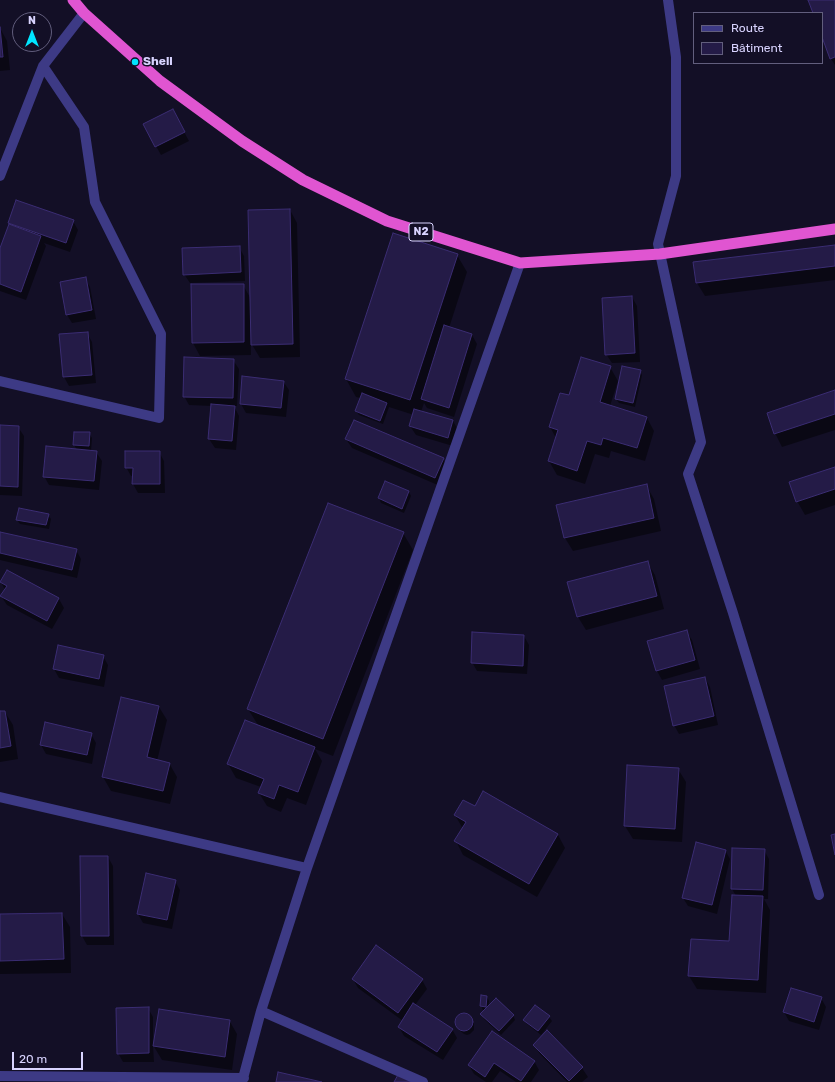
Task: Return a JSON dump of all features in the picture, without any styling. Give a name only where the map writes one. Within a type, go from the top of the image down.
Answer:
[{"type":"highway","name":"N2","points":[[73,0],[84,13],[160,80],[242,141],[303,180],[387,221],[520,263],[660,254],[835,229]]},
{"type":"street","points":[[668,0],[676,57],[676,176],[658,244],[701,442],[688,474],[734,612],[819,894]]},
{"type":"street","points":[[0,176],[43,66],[84,13]]},
{"type":"street","points":[[0,381],[159,418],[161,334],[95,202],[84,127],[43,66]]},
{"type":"street","points":[[0,1076],[243,1080],[261,1011],[306,868],[520,263]]},
{"type":"street","points":[[0,797],[306,868]]},
{"type":"street","points":[[261,1011],[423,1082]]},
{"type":"building","points":[[808,0],[835,0],[835,57],[830,59],[823,40],[823,12],[813,12]]},
{"type":"building","points":[[0,27],[3,57],[0,57]]},
{"type":"building","points":[[173,109],[185,132],[155,147],[143,124]]},
{"type":"building","points":[[16,200],[74,220],[66,243],[8,223]]},
{"type":"building","points":[[290,209],[293,344],[251,345],[248,210]]},
{"type":"building","points":[[9,224],[41,236],[21,292],[0,284],[0,248]]},
{"type":"building","points":[[393,233],[458,254],[410,400],[345,379]]},
{"type":"building","points":[[835,245],[835,266],[696,283],[693,262]]},
{"type":"building","points":[[240,246],[241,272],[183,275],[182,248]]},
{"type":"building","points":[[86,277],[92,310],[66,315],[60,282]]},
{"type":"building","points":[[191,284],[244,284],[244,342],[192,343]]},
{"type":"building","points":[[632,296],[635,353],[605,355],[602,298]]},
{"type":"building","points":[[444,325],[472,334],[449,408],[421,399]]},
{"type":"building","points":[[88,332],[92,375],[63,377],[59,334]]},
{"type":"building","points":[[184,357],[234,359],[233,398],[183,397]]},
{"type":"building","points":[[581,357],[611,366],[600,402],[647,417],[637,448],[603,438],[601,445],[587,441],[577,471],[548,461],[558,430],[549,427],[560,393],[569,395]]},
{"type":"building","points":[[622,366],[641,370],[633,403],[615,399]]},
{"type":"building","points":[[242,376],[284,381],[281,408],[240,404]]},
{"type":"building","points":[[835,390],[835,414],[774,434],[767,413]]},
{"type":"building","points":[[362,393],[387,403],[380,421],[355,411]]},
{"type":"building","points":[[211,404],[235,406],[232,441],[208,439]]},
{"type":"building","points":[[414,409],[453,420],[448,438],[409,426]]},
{"type":"building","points":[[354,420],[444,458],[435,478],[345,439]]},
{"type":"building","points":[[0,425],[19,426],[18,487],[0,486]]},
{"type":"building","points":[[74,432],[90,432],[89,446],[73,445]]},
{"type":"building","points":[[46,446],[97,451],[94,481],[43,477]]},
{"type":"building","points":[[125,451],[160,451],[160,484],[132,484],[133,468],[125,468]]},
{"type":"building","points":[[835,467],[835,489],[796,502],[789,482]]},
{"type":"building","points":[[385,481],[409,491],[402,509],[378,498]]},
{"type":"building","points":[[647,484],[654,518],[564,538],[556,505]]},
{"type":"building","points":[[328,503],[404,532],[323,739],[247,709]]},
{"type":"building","points":[[19,508],[49,514],[46,525],[16,520]]},
{"type":"building","points":[[0,532],[77,549],[72,570],[0,553]]},
{"type":"building","points":[[648,561],[657,596],[577,617],[567,582]]},
{"type":"building","points":[[7,570],[59,598],[47,621],[0,596],[7,586],[0,582]]},
{"type":"building","points":[[687,630],[695,660],[656,671],[647,641]]},
{"type":"building","points":[[472,632],[524,635],[523,666],[471,663]]},
{"type":"building","points":[[58,645],[104,655],[99,679],[53,669]]},
{"type":"building","points":[[705,677],[714,716],[673,726],[664,686]]},
{"type":"building","points":[[121,697],[159,706],[147,757],[170,763],[163,791],[102,777]]},
{"type":"building","points":[[0,711],[5,711],[11,746],[0,748]]},
{"type":"building","points":[[245,720],[315,747],[298,792],[279,785],[274,799],[258,793],[264,779],[227,764]]},
{"type":"building","points":[[45,722],[92,733],[87,755],[40,745]]},
{"type":"building","points":[[627,765],[679,768],[675,829],[624,826]]},
{"type":"building","points":[[483,791],[558,834],[529,884],[454,841],[466,822],[454,815],[463,800],[475,806]]},
{"type":"building","points":[[835,834],[835,855],[831,835]]},
{"type":"building","points":[[696,842],[726,850],[712,905],[682,898]]},
{"type":"building","points":[[732,848],[765,849],[763,890],[731,889]]},
{"type":"building","points":[[80,856],[108,856],[109,936],[81,936]]},
{"type":"building","points":[[146,873],[176,880],[167,920],[137,914]]},
{"type":"building","points":[[732,895],[763,896],[758,980],[688,976],[691,939],[729,941]]},
{"type":"building","points":[[62,913],[64,959],[0,961],[0,914]]},
{"type":"building","points":[[376,945],[423,979],[398,1013],[352,979]]},
{"type":"building","points":[[791,988],[822,997],[814,1022],[783,1012]]},
{"type":"building","points":[[481,995],[487,996],[486,1007],[480,1006]]},
{"type":"building","points":[[496,998],[514,1015],[499,1031],[480,1014]]},
{"type":"building","points":[[413,1003],[453,1029],[437,1052],[398,1027]]},
{"type":"building","points":[[535,1005],[550,1016],[538,1031],[523,1020]]},
{"type":"building","points":[[149,1007],[149,1053],[117,1054],[116,1008]]},
{"type":"building","points":[[159,1009],[230,1020],[225,1057],[153,1046]]},
{"type":"building","points":[[464,1013],[470,1016],[473,1022],[470,1028],[464,1031],[458,1028],[455,1022],[458,1016]]},
{"type":"building","points":[[547,1030],[583,1067],[569,1081],[533,1045]]},
{"type":"building","points":[[492,1031],[535,1061],[521,1081],[494,1063],[485,1077],[468,1065]]},
{"type":"building","points":[[278,1072],[322,1082],[276,1082]]},
{"type":"building","points":[[399,1073],[416,1082],[394,1082]]},
{"type":"place","name":"Shell","points":[[135,62]]}]
